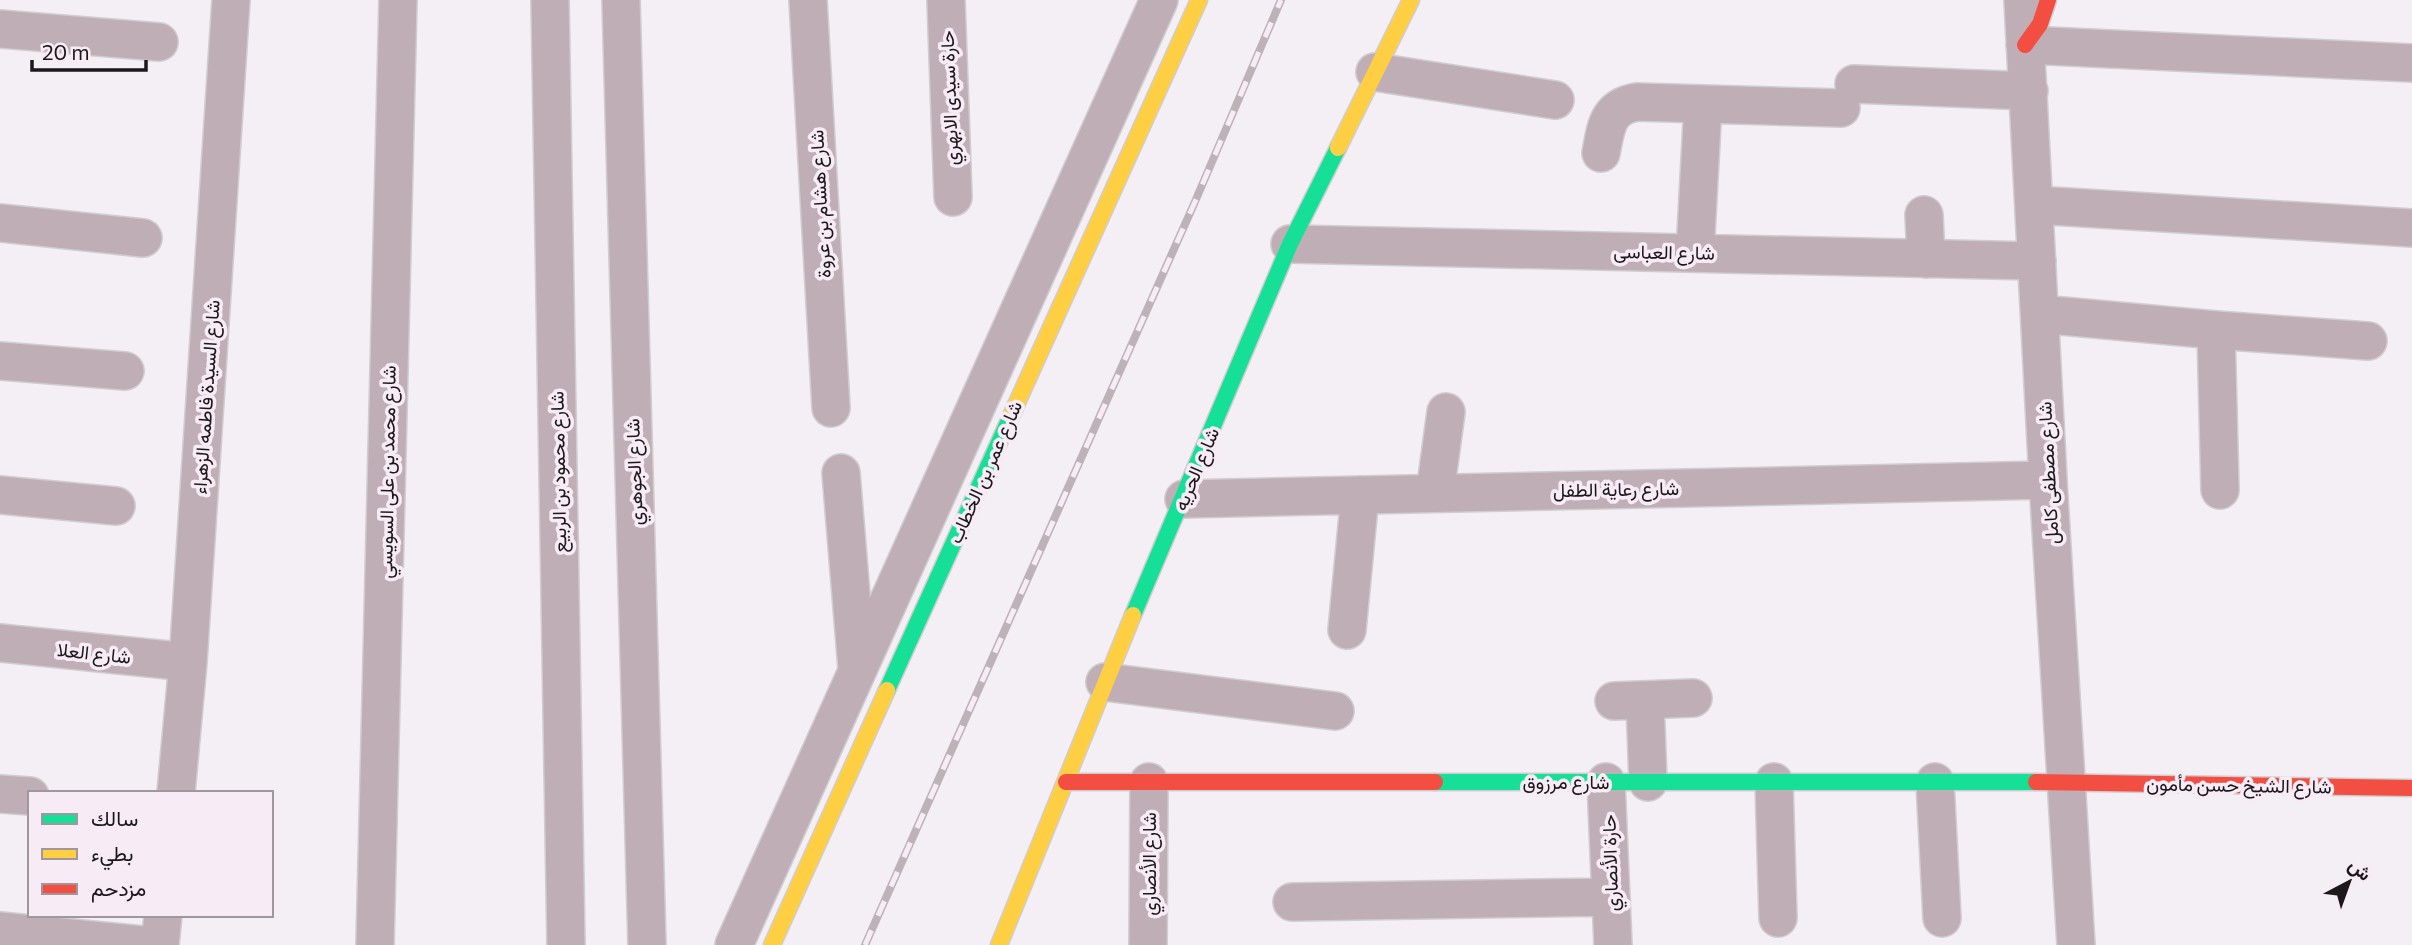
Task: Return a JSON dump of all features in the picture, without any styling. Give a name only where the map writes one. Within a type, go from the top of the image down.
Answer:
[{"type":"street","name":"شارع السيدة فاطمه الزهراء","points":[[176,791],[188,662],[231,0]]},
{"type":"street","name":"شارع محمد بن على السويسي","points":[[375,945],[398,0]]},
{"type":"street","name":"شارع محمود بن الربيع","points":[[550,0],[566,945]]},
{"type":"street","name":"شارع الجوهري","points":[[621,0],[647,945]]},
{"type":"street","name":"شارع هشام بن عروة","points":[[808,0],[831,408]]},
{"type":"street","name":"حارة سيدى الابهري","points":[[946,0],[953,197]]},
{"type":"street","name":"شارع عمر بن الخطاب","points":[[734,945],[1159,0]]},
{"type":"street","name":"شارع عمر بن الخطاب","points":[[772,945],[1199,0]]},
{"type":"street","name":"شارع الحريه","points":[[1007,936],[1105,682],[1290,244],[1411,0]]},
{"type":"street","name":"شارع مصطفى كامل","points":[[2023,0],[2076,945]]},
{"type":"street","points":[[2025,45],[2038,30],[2047,11],[2048,0]]},
{"type":"street","points":[[1387,13],[1375,72],[1555,100]]},
{"type":"street","points":[[0,29],[159,42]]},
{"type":"street","points":[[2025,45],[2412,63]]},
{"type":"street","points":[[1601,153],[1606,126],[1623,104],[1703,104],[1848,96],[2028,91]]},
{"type":"street","points":[[1695,253],[1703,104]]},
{"type":"street","points":[[2035,205],[2412,228]]},
{"type":"street","points":[[1924,215],[1926,259]]},
{"type":"street","points":[[0,223],[143,238]]},
{"type":"street","name":"شارع العباسى","points":[[1290,244],[2037,261]]},
{"type":"street","points":[[2040,314],[2368,341]]},
{"type":"street","points":[[2217,330],[2220,490]]},
{"type":"street","points":[[0,361],[125,371]]},
{"type":"street","points":[[1435,493],[1446,412]]},
{"type":"street","points":[[841,473],[858,671]]},
{"type":"street","name":"شارع رعاية الطفل","points":[[1184,499],[2048,480]]},
{"type":"street","points":[[0,495],[116,506]]},
{"type":"street","points":[[1347,630],[1360,495]]},
{"type":"street","name":"شارع العلا","points":[[0,643],[188,662]]},
{"type":"street","points":[[1105,682],[1335,711]]},
{"type":"street","points":[[1648,782],[1629,700],[1693,698]]},
{"type":"street","name":"شارع مرزوق","points":[[1066,782],[2066,782]]},
{"type":"street","name":"شارع الأنصاري","points":[[1148,945],[1149,782]]},
{"type":"street","name":"حارة الأنصاري","points":[[1606,782],[1613,945]]},
{"type":"street","points":[[1774,782],[1778,918]]},
{"type":"street","points":[[1935,782],[1942,918]]},
{"type":"street","name":"شارع الشيخ حسن مأمون","points":[[2066,782],[2412,789]]},
{"type":"street","points":[[0,793],[28,796]]},
{"type":"street","points":[[1292,902],[1611,897]]},
{"type":"street","points":[[160,945],[163,917]]},
{"type":"street","points":[[0,931],[143,945]]},
{"type":"railway","points":[[865,945],[1194,204],[1281,0]]},
{"type":"traffic: fast","points":[[1133,615],[1290,244],[1338,148]]},
{"type":"traffic: fast","points":[[887,690],[1011,416]]},
{"type":"traffic: fast","points":[[1435,782],[2036,782]]},
{"type":"traffic: slow","points":[[1011,416],[1199,0]]},
{"type":"traffic: slow","points":[[1338,148],[1411,0]]},
{"type":"traffic: slow","points":[[999,945],[1133,615]]},
{"type":"traffic: slow","points":[[772,945],[887,690]]},
{"type":"traffic: jam","points":[[2025,45],[2040,24],[2048,0]]},
{"type":"traffic: jam","points":[[1066,782],[1435,782]]},
{"type":"traffic: jam","points":[[2036,782],[2412,788]]}]
